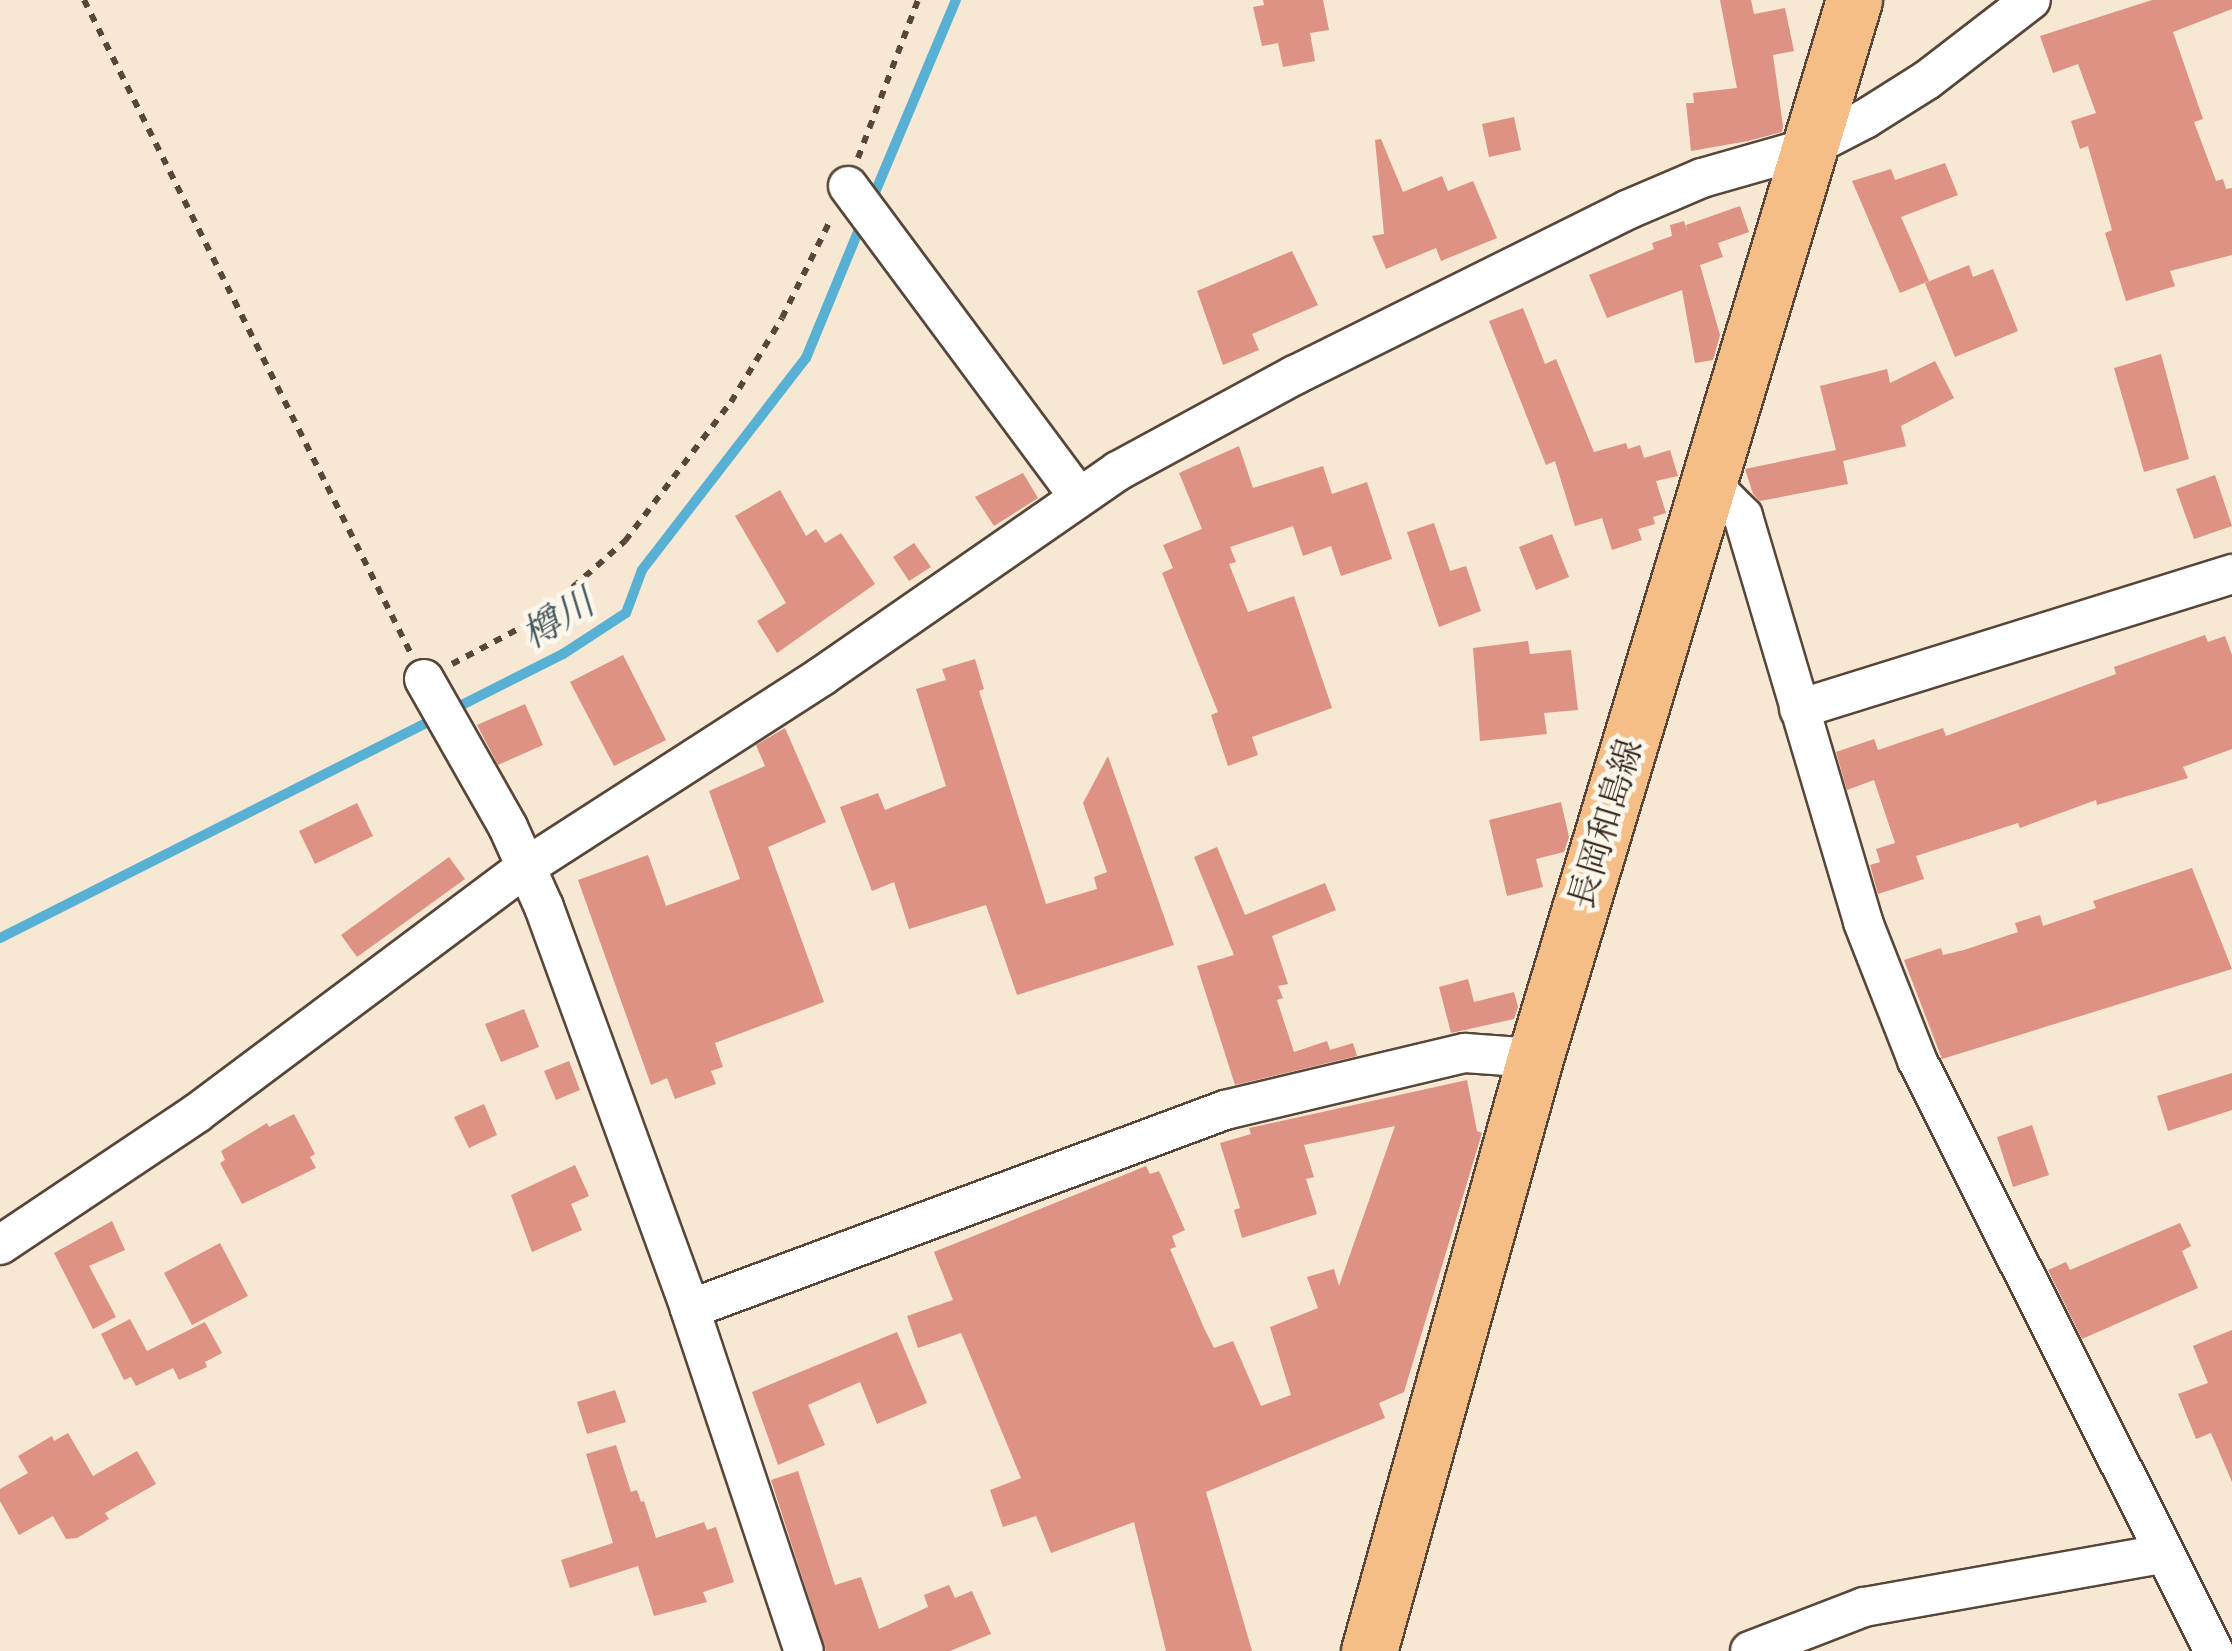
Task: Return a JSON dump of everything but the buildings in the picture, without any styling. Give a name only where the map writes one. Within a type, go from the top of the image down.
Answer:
[{"type":"main road","name":"長岡和島線","points":[[1369,1651],[1535,1058],[1854,0]]},
{"type":"street","points":[[0,1245],[198,1112],[526,867],[822,676],[1078,496],[1174,438],[1627,210],[1702,178],[1811,147],[1927,80],[2031,0]]},
{"type":"street","points":[[853,196],[1078,496]]},
{"type":"street","points":[[1708,481],[1743,516],[1863,922],[1917,1060],[2214,1651]]},
{"type":"street","points":[[1798,709],[2232,574]]},
{"type":"street","points":[[424,680],[526,867],[690,1310],[804,1651]]},
{"type":"street","points":[[690,1310],[1226,1110],[1465,1053],[1535,1058]]},
{"type":"street","points":[[1750,1651],[1864,1607],[2164,1554]]},
{"type":"path","points":[[84,0],[424,680],[537,619],[625,541],[731,402],[853,196],[918,0]]},
{"type":"waterway","name":"樽川","points":[[871,202],[956,0]]},
{"type":"waterway","name":"樽川","points":[[0,938],[563,654],[626,613],[642,570],[806,358],[862,222]]}]
